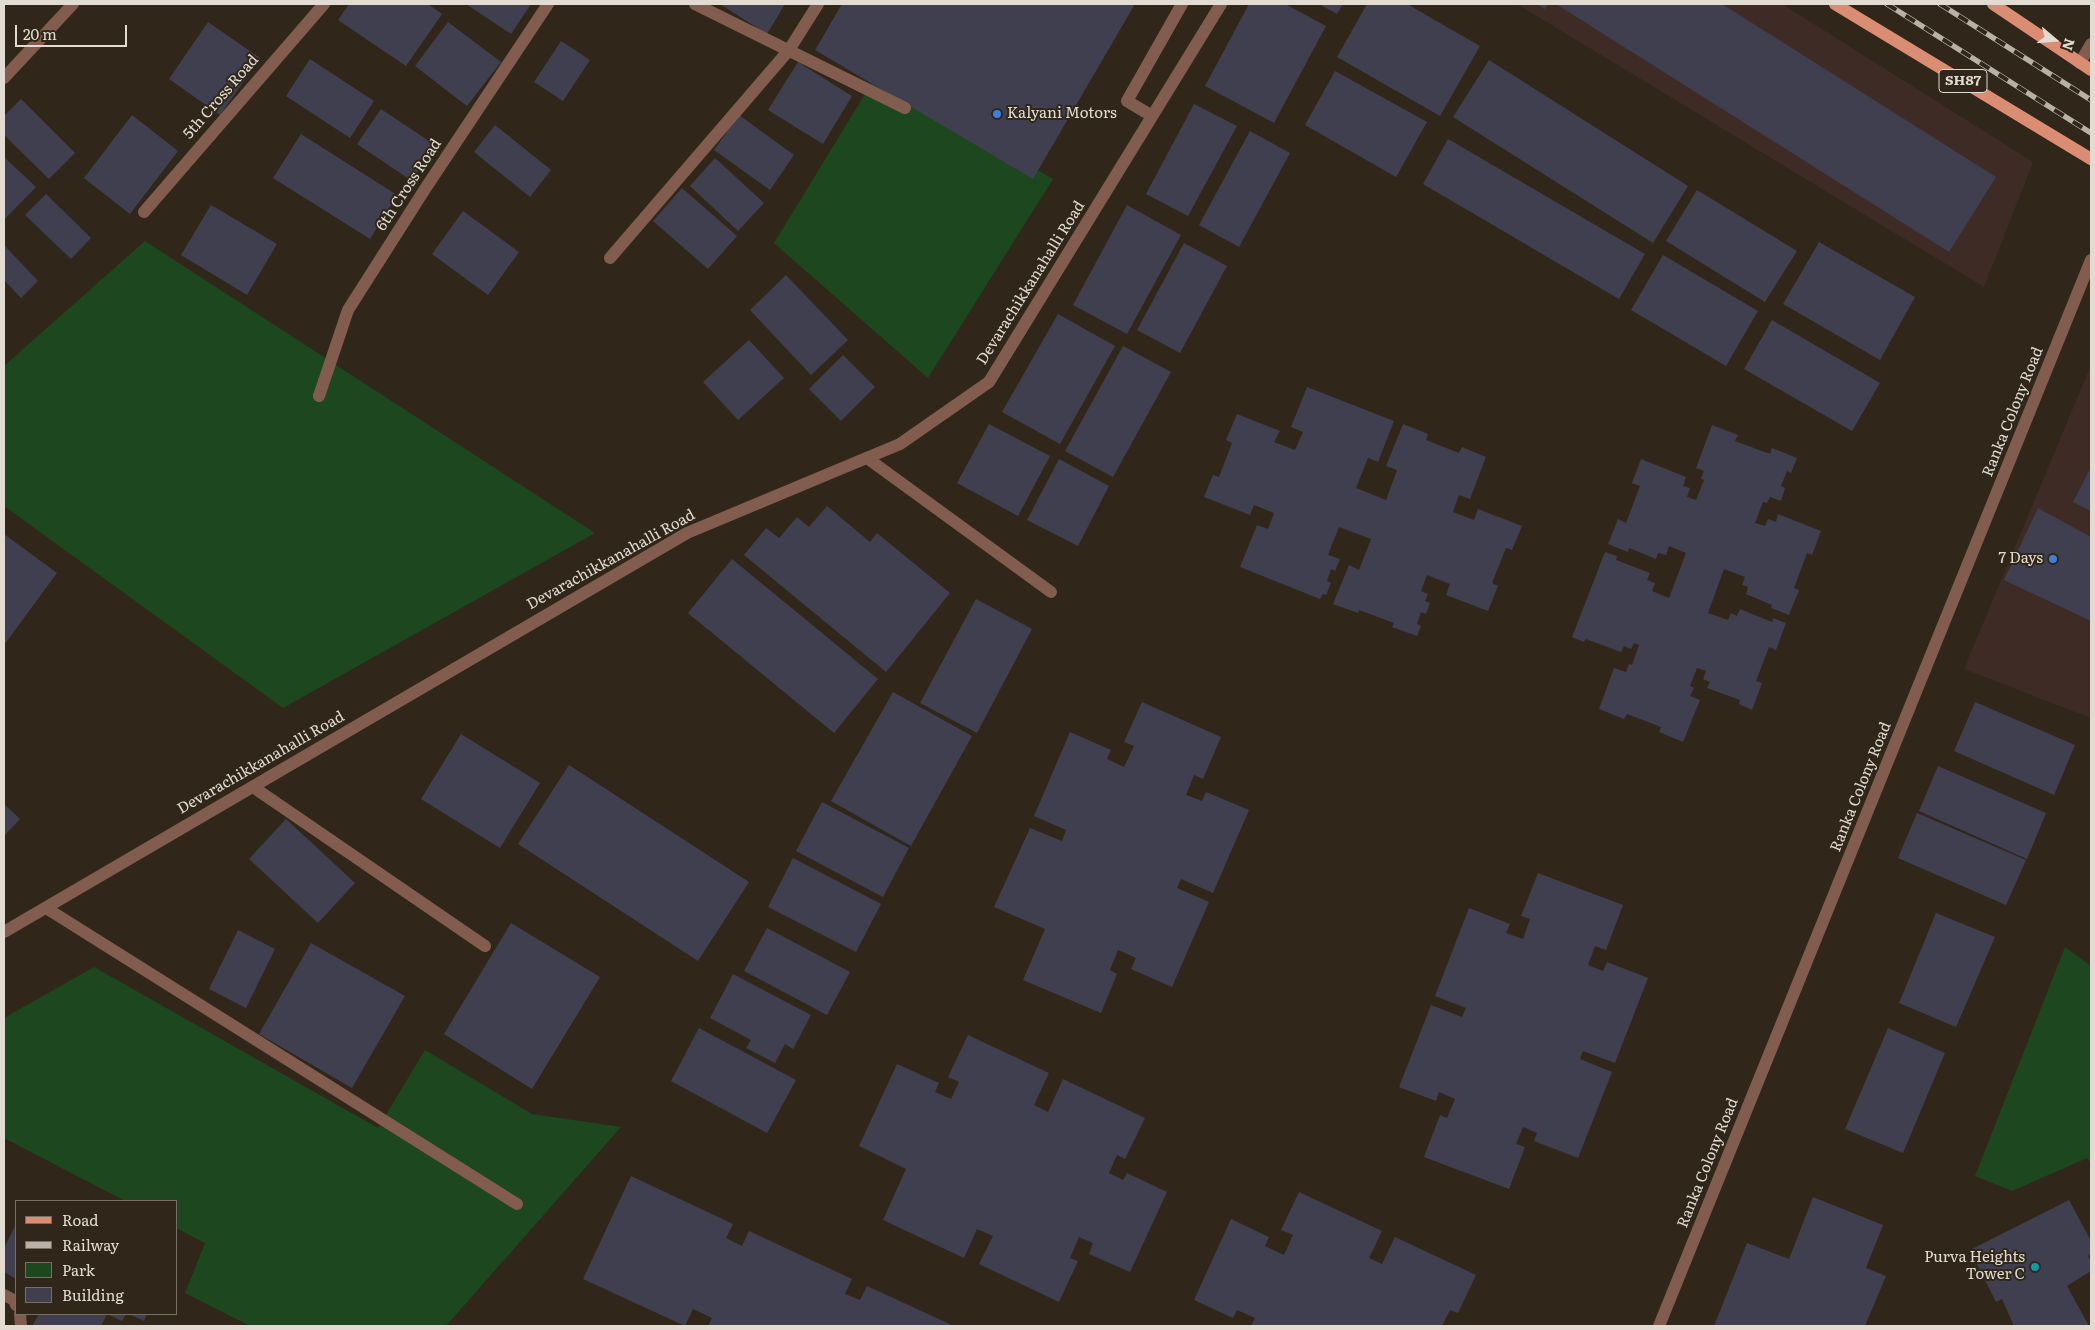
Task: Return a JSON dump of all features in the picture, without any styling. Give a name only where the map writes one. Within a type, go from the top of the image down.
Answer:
[{"type":"main road","name":"SH87","points":[[1835,4],[2091,159]]},
{"type":"main road","points":[[1994,4],[2091,70]]},
{"type":"street","points":[[4,78],[73,4]]},
{"type":"street","name":"5th Cross Road","points":[[144,212],[324,4]]},
{"type":"street","name":"6th Cross Road","points":[[319,396],[348,310],[425,189],[548,4]]},
{"type":"street","points":[[696,4],[905,108]]},
{"type":"street","points":[[610,258],[789,50],[818,4]]},
{"type":"street","points":[[1152,116],[1127,101],[1182,4]]},
{"type":"street","name":"Devarachikkanahalli Road","points":[[4,932],[687,532],[900,444],[989,382],[1221,4]]},
{"type":"street","points":[[2080,63],[2091,44]]},
{"type":"street","name":"Ranka Colony Road","points":[[1659,1326],[2091,260]]},
{"type":"street","points":[[866,458],[1051,592]]},
{"type":"street","points":[[253,787],[485,946]]},
{"type":"street","points":[[46,908],[517,1204]]},
{"type":"street","points":[[4,1295],[14,1300],[15,1302]]},
{"type":"shaded area","points":[[1517,4],[1782,4],[2033,162],[1984,287]]},
{"type":"shaded area","points":[[2091,365],[2091,718],[1964,669]]},
{"type":"green space","points":[[876,76],[1053,179],[928,378],[774,243]]},
{"type":"green space","points":[[145,241],[595,533],[283,708],[4,506],[4,366]]},
{"type":"green space","points":[[2065,947],[2091,966],[2091,1163],[2087,1158],[2012,1191],[1975,1176]]},
{"type":"green space","points":[[94,967],[378,1128],[425,1050],[532,1114],[621,1127],[446,1326],[250,1326],[185,1293],[205,1243],[178,1229],[178,1200],[123,1200],[4,1138],[4,1018]]},
{"type":"building","points":[[349,4],[428,4],[442,14],[406,66],[338,20]]},
{"type":"building","points":[[466,4],[531,4],[511,34]]},
{"type":"building","points":[[720,4],[785,4],[767,34]]},
{"type":"building","name":"Kalyani Motors","points":[[842,4],[1135,4],[1033,179],[815,50]]},
{"type":"building","points":[[1249,4],[1285,4],[1326,26],[1274,123],[1205,86]]},
{"type":"building","points":[[1319,4],[1343,4],[1337,14]]},
{"type":"building","points":[[1367,4],[1407,4],[1480,46],[1440,116],[1337,57]]},
{"type":"building","points":[[1537,4],[1548,4],[1545,9]]},
{"type":"building","points":[[1556,4],[1722,4],[1996,177],[1949,252]]},
{"type":"building","points":[[208,22],[260,58],[220,115],[169,79]]},
{"type":"building","points":[[448,22],[501,62],[467,106],[415,66]]},
{"type":"building","points":[[561,41],[590,60],[563,101],[534,82]]},
{"type":"building","points":[[310,59],[374,101],[350,138],[286,96]]},
{"type":"building","points":[[1489,60],[1688,186],[1653,243],[1453,117]]},
{"type":"building","points":[[798,62],[852,96],[823,144],[768,110]]},
{"type":"building","points":[[1335,71],[1427,122],[1396,177],[1305,125]]},
{"type":"building","points":[[21,99],[75,153],[49,179],[4,135],[4,116]]},
{"type":"building","points":[[1194,104],[1237,126],[1188,216],[1146,194]]},
{"type":"building","points":[[381,109],[435,145],[412,181],[357,144]]},
{"type":"building","points":[[132,115],[178,151],[130,214],[84,178]]},
{"type":"building","points":[[739,115],[794,155],[770,190],[714,150]]},
{"type":"building","points":[[495,125],[551,170],[530,197],[474,152]]},
{"type":"building","points":[[1250,131],[1290,153],[1239,247],[1199,225]]},
{"type":"building","points":[[301,134],[397,195],[370,239],[273,178]]},
{"type":"building","points":[[1448,139],[1645,254],[1619,299],[1423,184]]},
{"type":"building","points":[[4,157],[36,187],[5,219],[4,218]]},
{"type":"building","points":[[715,158],[764,203],[738,231],[690,186]]},
{"type":"building","points":[[682,188],[737,236],[708,269],[653,221]]},
{"type":"building","points":[[1697,190],[1797,251],[1765,302],[1666,241]]},
{"type":"building","points":[[46,194],[91,238],[71,259],[25,215]]},
{"type":"building","points":[[211,205],[277,244],[247,295],[181,255]]},
{"type":"building","points":[[1127,205],[1181,235],[1127,334],[1073,305]]},
{"type":"building","points":[[463,211],[519,252],[488,295],[432,254]]},
{"type":"building","points":[[1819,242],[1915,297],[1880,360],[1783,304]]},
{"type":"building","points":[[1184,243],[1227,266],[1180,353],[1137,330]]},
{"type":"building","points":[[5,246],[38,281],[21,298],[4,280]]},
{"type":"building","points":[[1663,255],[1758,311],[1726,366],[1631,310]]},
{"type":"building","points":[[786,275],[848,340],[811,375],[750,310]]},
{"type":"building","points":[[1058,314],[1115,346],[1060,444],[1002,412]]},
{"type":"building","points":[[1772,320],[1880,383],[1852,431],[1744,369]]},
{"type":"building","points":[[749,340],[784,378],[738,420],[703,382]]},
{"type":"building","points":[[1123,346],[1171,372],[1113,477],[1065,451]]},
{"type":"building","points":[[843,355],[875,387],[841,421],[809,389]]},
{"type":"building","points":[[1307,387],[1394,421],[1378,462],[1368,458],[1356,488],[1386,500],[1397,470],[1386,466],[1403,424],[1428,434],[1426,440],[1459,453],[1462,447],[1486,457],[1470,499],[1459,495],[1453,512],[1474,520],[1478,509],[1522,526],[1512,550],[1506,548],[1492,583],[1498,586],[1488,611],[1446,595],[1450,584],[1427,575],[1421,591],[1428,594],[1425,601],[1430,603],[1426,614],[1421,612],[1417,624],[1421,626],[1417,636],[1392,627],[1394,623],[1359,610],[1358,613],[1333,604],[1349,565],[1359,570],[1371,539],[1339,527],[1328,555],[1340,559],[1335,571],[1331,569],[1327,581],[1331,583],[1326,595],[1323,594],[1320,599],[1240,567],[1257,525],[1268,529],[1274,513],[1254,505],[1250,515],[1204,497],[1213,475],[1219,477],[1232,443],[1226,440],[1237,414],[1280,431],[1274,442],[1295,450],[1303,432],[1291,427]]},
{"type":"building","points":[[989,424],[1050,456],[1018,516],[957,483]]},
{"type":"building","points":[[1712,425],[1738,435],[1735,441],[1770,454],[1772,448],[1797,458],[1791,473],[1787,471],[1781,486],[1785,488],[1781,501],[1770,497],[1767,503],[1763,502],[1755,523],[1765,526],[1768,519],[1776,522],[1778,514],[1821,531],[1812,555],[1807,553],[1794,588],[1799,590],[1789,615],[1771,608],[1772,605],[1746,594],[1748,587],[1742,585],[1745,577],[1724,569],[1708,613],[1728,620],[1731,613],[1737,616],[1740,609],[1772,622],[1773,618],[1786,623],[1776,650],[1769,647],[1756,681],[1762,683],[1752,710],[1739,704],[1740,700],[1707,688],[1710,682],[1703,679],[1706,671],[1697,668],[1690,686],[1694,688],[1690,696],[1700,700],[1683,742],[1659,732],[1661,727],[1627,714],[1624,719],[1599,709],[1614,668],[1626,672],[1629,664],[1632,665],[1639,645],[1634,643],[1631,649],[1624,646],[1621,652],[1586,639],[1584,642],[1572,637],[1605,552],[1617,556],[1616,560],[1650,573],[1647,580],[1655,583],[1652,591],[1669,598],[1686,553],[1669,546],[1666,555],[1658,553],[1656,559],[1629,548],[1628,552],[1608,544],[1618,519],[1626,523],[1640,486],[1632,483],[1641,459],[1686,477],[1683,486],[1690,488],[1687,497],[1696,500],[1704,480],[1701,478],[1704,471],[1696,468]]},
{"type":"building","points":[[1059,459],[1109,486],[1078,546],[1027,520]]},
{"type":"building","points":[[2091,467],[2091,511],[2073,502]]},
{"type":"building","points":[[827,506],[870,542],[877,533],[950,593],[886,672],[744,555],[766,528],[779,538],[797,517],[809,527]]},
{"type":"building","name":"7 Days","points":[[2038,508],[2091,537],[2091,621],[2004,580]]},
{"type":"building","points":[[4,534],[57,573],[4,645]]},
{"type":"building","points":[[732,559],[878,679],[834,733],[688,613]]},
{"type":"building","points":[[976,599],[1032,629],[977,733],[920,703]]},
{"type":"building","points":[[893,692],[972,736],[911,846],[831,801]]},
{"type":"building","points":[[1142,702],[1221,737],[1203,779],[1194,775],[1186,795],[1202,801],[1206,792],[1249,810],[1213,893],[1181,879],[1177,888],[1209,902],[1172,987],[1131,969],[1136,958],[1118,950],[1110,970],[1117,974],[1101,1013],[1023,980],[1045,929],[994,907],[1030,828],[1062,841],[1066,830],[1034,816],[1070,732],[1111,750],[1107,759],[1124,767],[1134,746],[1124,742]]},
{"type":"building","points":[[1975,702],[2075,745],[2054,795],[1954,751]]},
{"type":"building","points":[[461,734],[540,783],[500,848],[421,799]]},
{"type":"building","points":[[569,765],[749,882],[698,961],[518,844]]},
{"type":"building","points":[[1938,766],[2046,813],[2027,859],[1919,811]]},
{"type":"building","points":[[822,802],[909,848],[883,897],[796,851]]},
{"type":"building","points":[[4,804],[20,819],[4,836]]},
{"type":"building","points":[[1917,813],[2026,860],[2006,905],[1898,858]]},
{"type":"building","points":[[286,819],[355,883],[318,923],[249,859]]},
{"type":"building","points":[[793,858],[881,904],[856,952],[768,907]]},
{"type":"building","points":[[1538,873],[1623,905],[1606,950],[1595,946],[1588,965],[1603,971],[1607,962],[1648,978],[1615,1063],[1583,1051],[1580,1059],[1612,1072],[1578,1158],[1534,1141],[1537,1133],[1523,1127],[1516,1144],[1525,1147],[1509,1189],[1424,1157],[1440,1115],[1447,1118],[1455,1099],[1439,1092],[1436,1101],[1399,1087],[1431,1005],[1462,1017],[1466,1008],[1435,996],[1469,908],[1510,924],[1506,933],[1523,939],[1530,919],[1521,916]]},
{"type":"building","points":[[1936,913],[1995,937],[1956,1027],[1899,1003]]},
{"type":"building","points":[[511,923],[600,977],[532,1089],[444,1034]]},
{"type":"building","points":[[767,928],[850,972],[827,1015],[744,971]]},
{"type":"building","points":[[238,930],[275,949],[246,1008],[209,989]]},
{"type":"building","points":[[311,943],[405,996],[352,1088],[259,1034]]},
{"type":"building","points":[[733,974],[811,1015],[793,1049],[785,1044],[775,1063],[746,1048],[751,1040],[710,1018]]},
{"type":"building","points":[[699,1028],[796,1080],[767,1133],[671,1081]]},
{"type":"building","points":[[1888,1028],[1945,1053],[1903,1153],[1845,1129]]},
{"type":"building","points":[[968,1035],[1049,1073],[1034,1105],[1048,1112],[1063,1079],[1145,1118],[1125,1159],[1117,1155],[1109,1173],[1123,1180],[1127,1173],[1167,1192],[1130,1272],[1089,1254],[1093,1243],[1079,1237],[1070,1258],[1078,1261],[1059,1302],[979,1264],[993,1236],[977,1229],[964,1258],[883,1220],[906,1169],[859,1146],[897,1064],[939,1083],[935,1092],[951,1099],[959,1082],[948,1077]]},
{"type":"building","points":[[631,1176],[733,1224],[726,1238],[742,1246],[749,1231],[852,1279],[845,1294],[860,1300],[867,1286],[954,1326],[708,1326],[712,1318],[693,1309],[685,1326],[583,1279]]},
{"type":"building","points":[[1299,1192],[1382,1231],[1369,1258],[1382,1264],[1395,1237],[1476,1275],[1458,1313],[1450,1310],[1442,1326],[1251,1326],[1255,1318],[1237,1310],[1233,1318],[1194,1300],[1231,1219],[1269,1237],[1265,1246],[1284,1255],[1293,1235],[1281,1230]]},
{"type":"building","points":[[1813,1197],[1883,1225],[1866,1268],[1886,1276],[1865,1326],[1714,1326],[1747,1243],[1789,1259]]},
{"type":"building","name":"Purva Heights Tower C","points":[[2069,1200],[2091,1241],[2091,1253],[2088,1256],[2091,1262],[2091,1271],[2067,1286],[2089,1326],[2014,1326],[2002,1299],[1996,1302],[1970,1250]]},
{"type":"building","points":[[15,1226],[15,1278],[4,1272],[4,1248]]},
{"type":"building","points":[[38,1315],[106,1315],[101,1326],[32,1326]]},
{"type":"building","points":[[109,1315],[125,1315],[122,1321]]},
{"type":"building","points":[[131,1315],[147,1315],[144,1321]]},
{"type":"railway","points":[[1887,4],[2091,133]]},
{"type":"railway","points":[[1940,4],[2091,100]]},
{"type":"place","name":"Kalyani Motors","points":[[997,114]]},
{"type":"place","name":"7 Days","points":[[2053,559]]},
{"type":"place","name":"Purva Heights Tower C","points":[[2035,1267]]}]
